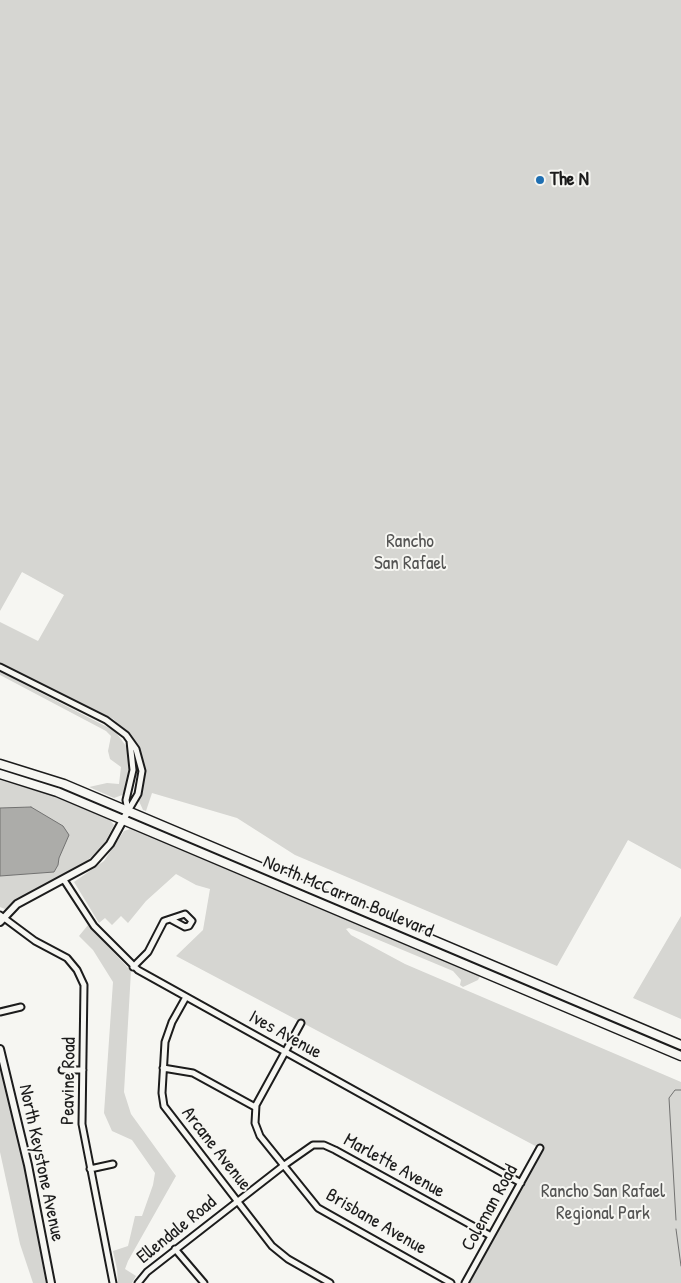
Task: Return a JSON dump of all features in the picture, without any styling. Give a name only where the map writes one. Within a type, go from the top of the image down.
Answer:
[{"type":"main road","name":"North McCarran Boulevard","points":[[0,764],[42,775],[128,810],[681,1045]]},
{"type":"main road","name":"North McCarran Boulevard","points":[[0,774],[41,786],[681,1056]]},
{"type":"main road","points":[[404,939],[408,930]]},
{"type":"street","points":[[0,667],[106,720],[120,730],[140,756],[142,771],[138,794],[110,844],[100,857],[64,880],[21,901],[1,918]]},
{"type":"street","points":[[128,810],[126,800],[133,770],[130,741]]},
{"type":"street","name":"Ives Avenue","points":[[64,880],[91,923],[133,967],[521,1183]]},
{"type":"street","name":"Peavine Road","points":[[1,918],[36,941],[67,958],[77,970],[85,993],[82,1124],[112,1269],[113,1283]]},
{"type":"street","points":[[133,967],[151,947],[161,924],[164,921],[172,920]]},
{"type":"street","name":"Arcane Avenue","points":[[186,997],[167,1035],[162,1093],[167,1111],[276,1251],[330,1283]]},
{"type":"street","points":[[0,1012],[21,1008]]},
{"type":"street","points":[[163,1068],[193,1073],[255,1107],[301,1023]]},
{"type":"street","name":"North Keystone Avenue","points":[[0,1049],[31,1181],[51,1283]]},
{"type":"street","points":[[62,1070],[83,1070]]},
{"type":"street","name":"Brisbane Avenue","points":[[255,1107],[254,1117],[257,1129],[311,1202],[321,1211],[451,1283]]},
{"type":"street","name":"Marlette Avenue","points":[[283,1166],[309,1147],[319,1144],[328,1146],[491,1236]]},
{"type":"street","name":"Coleman Road","points":[[466,1283],[540,1148]]},
{"type":"street","points":[[90,1169],[113,1164]]},
{"type":"street","name":"Ellendale Road","points":[[138,1283],[147,1272],[283,1166]]},
{"type":"street","points":[[175,1250],[204,1283]]},
{"type":"green space","name":"Rancho San Rafael","points":[[0,0],[681,0],[681,869],[628,840],[557,966],[295,855],[237,818],[152,793],[146,811],[143,810],[138,799],[144,778],[142,759],[127,732],[113,719],[0,664],[0,622],[38,641],[64,595],[22,572],[0,611]]},
{"type":"green space","points":[[0,672],[115,731],[126,746],[130,762],[130,777],[125,794],[114,798],[89,787],[107,783],[119,784],[121,767],[110,759],[108,751],[111,736],[106,731],[0,675]]},
{"type":"green space","points":[[0,780],[50,795],[110,820],[114,825],[103,846],[87,861],[5,909],[0,907]]},
{"type":"green space","name":"Rancho San Rafael Regional Park","points":[[130,829],[480,976],[478,980],[463,987],[460,985],[461,980],[453,971],[362,933],[349,928],[346,929],[351,935],[405,964],[681,1082],[681,1283],[470,1283],[543,1150],[176,956],[203,930],[210,889],[196,885],[176,874],[146,901],[128,923],[121,916],[112,925],[105,918],[99,923],[74,882],[104,861],[124,831]]},
{"type":"green space","points":[[681,916],[681,1019],[633,998]]},
{"type":"green space","points":[[88,925],[131,971],[124,1092],[131,1114],[176,1176],[128,1261],[125,1269],[136,1276],[132,1283],[118,1283],[113,1251],[128,1246],[135,1216],[142,1216],[153,1185],[155,1173],[132,1140],[112,1131],[104,1113],[113,982],[93,950],[79,936]]},
{"type":"green space","points":[[0,1067],[26,1173],[46,1283],[33,1283],[20,1244],[0,1152]]},
{"type":"shaded area","points":[[31,807],[63,826],[69,835],[58,865],[54,872],[0,876],[0,808]]},
{"type":"waterway","points":[[676,1220],[669,1098],[675,1090],[681,1090]]},
{"type":"waterway","points":[[676,1229],[681,1266]]},
{"type":"place","name":"The N","points":[[540,180]]}]
